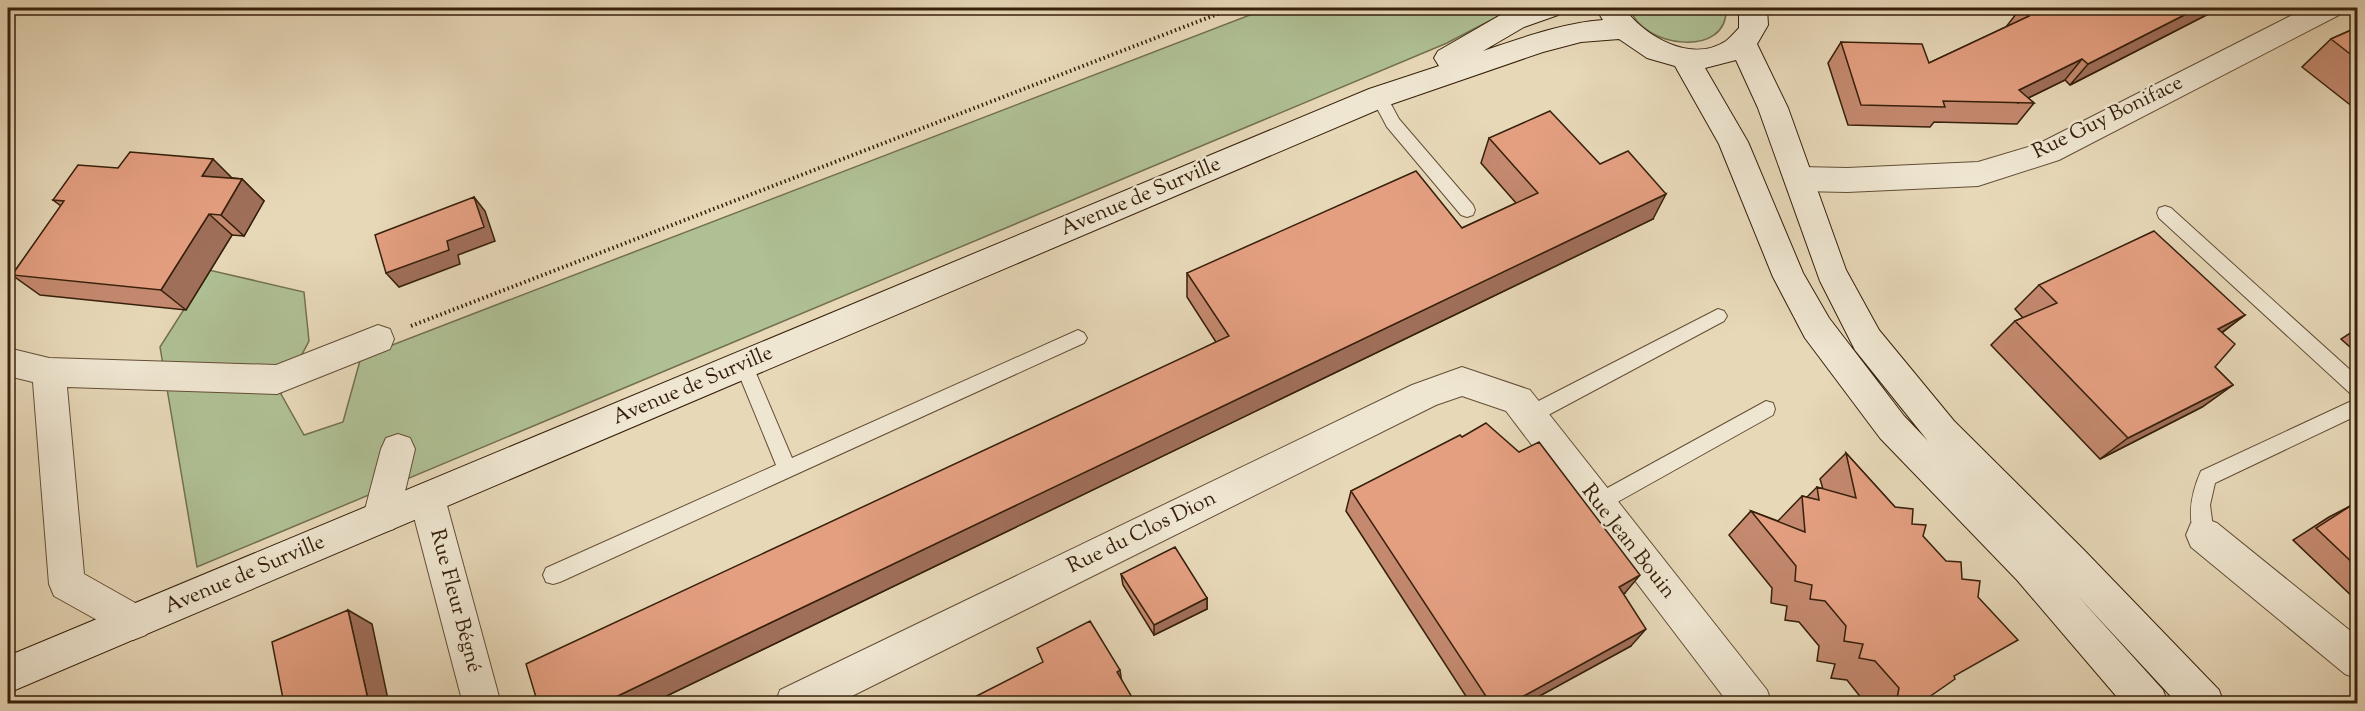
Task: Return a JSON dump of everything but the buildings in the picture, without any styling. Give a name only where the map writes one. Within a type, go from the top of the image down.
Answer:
[{"type":"street","name":"Avenue de Surville","points":[[1379,97],[1514,20],[1548,8]]},
{"type":"street","points":[[1753,8],[1753,28],[1743,43],[1773,108],[1831,272],[1867,340],[1942,432],[2070,561],[2205,704]]},
{"type":"street","name":"Rue Guy Boniface","points":[[1800,179],[1847,180],[1978,174],[2048,152],[2329,8]]},
{"type":"street","name":"Avenue de Surville","points":[[8,675],[1379,97],[1538,43],[1581,32],[1617,18],[1640,43],[1684,58],[1707,58],[1728,53],[1743,43]]},
{"type":"street","points":[[1684,58],[1733,142],[1789,278],[1817,328],[1892,427],[2030,568],[2149,704]]},
{"type":"street","points":[[8,362],[49,372],[277,380],[378,339]]},
{"type":"street","points":[[49,372],[67,584],[133,622]]},
{"type":"street","name":"Rue du Clos Dion","points":[[794,704],[1424,395],[1462,381],[1494,391]]},
{"type":"street","name":"Rue Jean Bouin","points":[[1494,391],[1518,400],[1753,704]]},
{"type":"street","points":[[381,517],[398,449]]},
{"type":"street","name":"Rue Fleur Bégné","points":[[427,498],[482,704]]},
{"type":"street","points":[[2204,535],[2358,662]]},
{"type":"lane","points":[[1379,97],[1393,123],[1467,210]]},
{"type":"lane","points":[[2165,213],[2358,388]]},
{"type":"lane","points":[[1530,415],[1718,316]]},
{"type":"lane","points":[[554,575],[1078,338]]},
{"type":"lane","points":[[744,365],[788,470]]},
{"type":"lane","points":[[2204,535],[2199,515],[2201,492],[2208,477],[2358,406]]},
{"type":"lane","points":[[1598,503],[1766,409]]},
{"type":"path","points":[[378,339],[1233,8]]},
{"type":"green space","points":[[1268,8],[1514,8],[1447,43],[197,567],[160,347],[209,270],[304,292],[309,341],[281,394],[304,435],[343,422],[361,357]]},
{"type":"green space","points":[[1630,8],[1726,8],[1723,24],[1714,35],[1700,41],[1683,42],[1666,39],[1650,32],[1637,22]]}]
